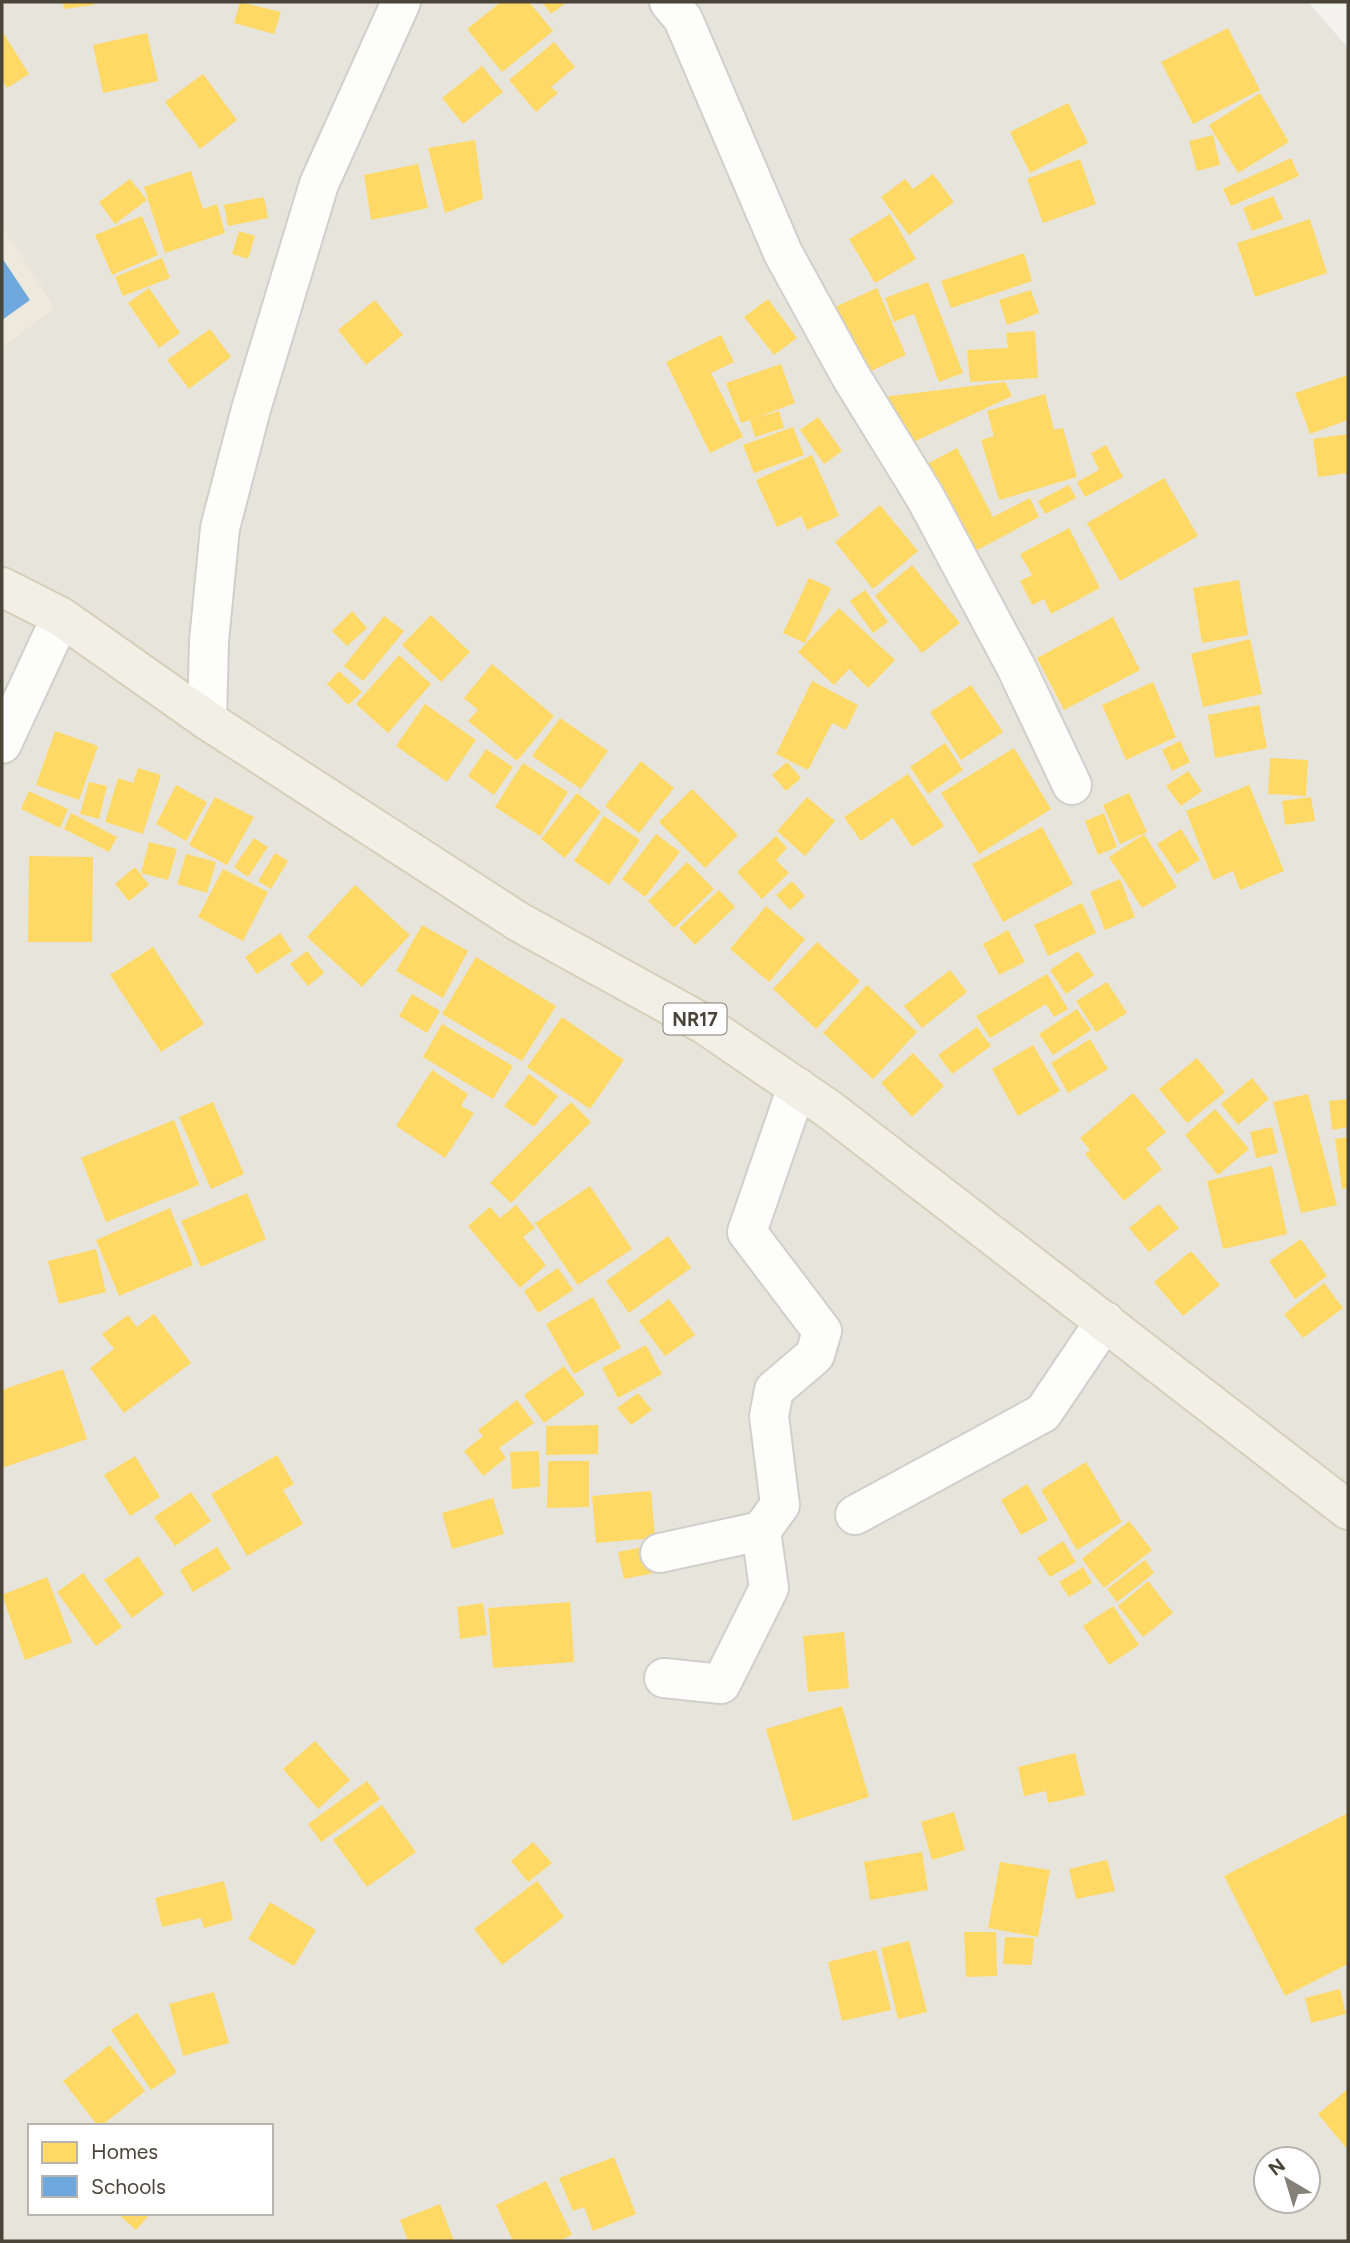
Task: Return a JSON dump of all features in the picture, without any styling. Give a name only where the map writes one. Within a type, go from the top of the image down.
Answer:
[{"type":"main road","name":"NR17","points":[[2,587],[61,617],[207,720],[519,922],[704,1024],[797,1087],[1348,1510]]},
{"type":"street","points":[[207,720],[209,641],[220,528],[250,409],[319,184],[401,2]]},
{"type":"street","points":[[669,2],[682,19],[783,253],[849,375],[925,497],[1016,667],[1072,785]]},
{"type":"street","points":[[2,744],[61,617]]},
{"type":"street","points":[[660,1553],[761,1531],[780,1505],[769,1416],[774,1390],[815,1355],[822,1331],[747,1232],[797,1087]]},
{"type":"street","points":[[855,1515],[1043,1413],[1105,1321]]},
{"type":"street","points":[[664,1678],[721,1684],[769,1588],[761,1531]]},
{"type":"shaded area","points":[[2,2],[1308,2],[1348,48],[1348,2241],[2,2241]]},
{"type":"shaded area","points":[[2,226],[55,308],[2,348]]},
{"type":"building: Homes","points":[[63,2],[94,2],[94,5],[64,9]]},
{"type":"building: Homes","points":[[240,2],[281,12],[274,34],[234,23]]},
{"type":"building: Homes","points":[[501,2],[529,2],[553,31],[502,72],[467,29]]},
{"type":"building: Homes","points":[[542,2],[567,2],[551,14]]},
{"type":"building: Homes","points":[[1228,28],[1260,90],[1193,124],[1161,62]]},
{"type":"building: Homes","points":[[2,31],[29,74],[7,88],[2,80]]},
{"type":"building: Homes","points":[[147,33],[158,81],[103,93],[93,45]]},
{"type":"building: Homes","points":[[554,42],[575,67],[551,87],[558,93],[536,112],[509,80]]},
{"type":"building: Homes","points":[[482,66],[503,92],[463,124],[442,98]]},
{"type":"building: Homes","points":[[203,74],[237,120],[200,149],[165,102]]},
{"type":"building: Homes","points":[[1260,93],[1289,142],[1238,173],[1209,125]]},
{"type":"building: Homes","points":[[1068,103],[1088,143],[1030,173],[1010,132]]},
{"type":"building: Homes","points":[[1213,135],[1220,165],[1197,171],[1189,141]]},
{"type":"building: Homes","points":[[475,140],[483,199],[445,213],[428,148]]},
{"type":"building: Homes","points":[[1291,158],[1299,176],[1231,206],[1223,189]]},
{"type":"building: Homes","points":[[1080,159],[1096,204],[1043,223],[1027,179]]},
{"type":"building: Homes","points":[[418,164],[428,208],[371,220],[364,175]]},
{"type":"building: Homes","points":[[191,171],[203,209],[217,204],[225,233],[165,253],[144,187]]},
{"type":"building: Homes","points":[[933,174],[954,202],[909,235],[881,197],[905,179],[913,189]]},
{"type":"building: Homes","points":[[130,179],[147,200],[115,224],[99,202]]},
{"type":"building: Homes","points":[[1273,196],[1283,219],[1252,231],[1243,208]]},
{"type":"building: Homes","points":[[264,197],[268,218],[228,226],[224,205]]},
{"type":"building: Homes","points":[[890,214],[916,259],[875,283],[849,239]]},
{"type":"building: Homes","points":[[142,216],[158,255],[112,275],[95,235]]},
{"type":"building: Homes","points":[[1310,219],[1327,273],[1255,297],[1237,243]]},
{"type":"building: Homes","points":[[239,231],[255,236],[248,259],[232,254]]},
{"type":"building: Homes","points":[[1024,253],[1032,281],[951,308],[941,281]]},
{"type":"building: Homes","points":[[162,258],[170,278],[123,296],[115,277]]},
{"type":"building: Homes","points":[[928,282],[963,373],[939,382],[914,314],[894,322],[885,298]]},
{"type":"building: Homes","points":[[149,288],[180,333],[159,348],[128,303]]},
{"type":"building: Homes","points":[[877,288],[906,355],[864,374],[835,307]]},
{"type":"building: Homes","points":[[1031,290],[1039,313],[1007,325],[999,300]]},
{"type":"building: Homes","points":[[768,299],[797,338],[774,355],[744,317]]},
{"type":"building: Homes","points":[[375,300],[403,335],[366,365],[338,330]]},
{"type":"building: Homes","points":[[210,329],[231,357],[189,389],[167,360]]},
{"type":"building: Homes","points":[[1035,331],[1038,378],[970,382],[967,350],[1008,348],[1006,333]]},
{"type":"building: Homes","points":[[721,335],[734,362],[711,373],[743,437],[710,453],[666,362]]},
{"type":"building: Homes","points":[[781,364],[795,403],[755,418],[779,411],[784,428],[755,437],[750,420],[741,423],[726,383]]},
{"type":"building: Homes","points":[[1348,375],[1348,420],[1310,434],[1295,393]]},
{"type":"building: Homes","points":[[1005,382],[1012,396],[907,445],[883,397]]},
{"type":"building: Homes","points":[[1045,394],[1054,430],[1063,428],[1077,477],[999,500],[981,440],[994,436],[987,411]]},
{"type":"building: Homes","points":[[818,417],[842,451],[824,464],[800,430]]},
{"type":"building: Homes","points":[[793,427],[804,455],[754,473],[743,445]]},
{"type":"building: Homes","points":[[1348,434],[1348,473],[1318,477],[1313,439]]},
{"type":"building: Homes","points":[[1106,445],[1123,477],[1085,497],[1077,482],[1099,470],[1091,453]]},
{"type":"building: Homes","points":[[957,448],[993,517],[1030,498],[1039,517],[972,553],[927,464]]},
{"type":"building: Homes","points":[[812,455],[839,516],[807,530],[801,516],[777,527],[756,480]]},
{"type":"building: Homes","points":[[1164,478],[1198,536],[1120,581],[1087,523]]},
{"type":"building: Homes","points":[[1069,485],[1076,498],[1045,514],[1038,501]]},
{"type":"building: Homes","points":[[880,505],[918,551],[873,589],[835,542]]},
{"type":"building: Homes","points":[[1069,528],[1100,588],[1051,614],[1044,599],[1032,605],[1020,581],[1032,575],[1020,554]]},
{"type":"building: Homes","points":[[912,565],[960,623],[922,653],[875,596]]},
{"type":"building: Homes","points":[[809,578],[831,588],[805,643],[783,633]]},
{"type":"building: Homes","points":[[1239,580],[1248,635],[1202,643],[1193,588]]},
{"type":"building: Homes","points":[[865,590],[888,622],[873,633],[850,601]]},
{"type":"building: Homes","points":[[839,608],[895,660],[868,688],[849,669],[834,685],[798,652]]},
{"type":"building: Homes","points":[[352,611],[367,628],[347,646],[332,631]]},
{"type":"building: Homes","points":[[431,615],[470,652],[441,682],[402,645]]},
{"type":"building: Homes","points":[[384,616],[404,631],[363,681],[344,666]]},
{"type":"building: Homes","points":[[1113,617],[1140,670],[1064,710],[1037,658]]},
{"type":"building: Homes","points":[[1250,639],[1262,694],[1203,707],[1191,654]]},
{"type":"building: Homes","points":[[399,655],[431,684],[388,733],[356,704]]},
{"type":"building: Homes","points":[[492,664],[554,716],[517,761],[468,721],[478,710],[464,698]]},
{"type":"building: Homes","points":[[339,671],[362,692],[348,705],[327,684]]},
{"type":"building: Homes","points":[[812,681],[858,705],[846,730],[832,723],[808,770],[776,754]]},
{"type":"building: Homes","points":[[1153,682],[1176,737],[1126,760],[1102,705]]},
{"type":"building: Homes","points":[[971,685],[1003,732],[961,760],[930,712]]},
{"type":"building: Homes","points":[[425,704],[476,740],[447,782],[396,746]]},
{"type":"building: Homes","points":[[1259,705],[1267,748],[1215,758],[1208,715]]},
{"type":"building: Homes","points":[[560,718],[608,751],[581,789],[532,756]]},
{"type":"building: Homes","points":[[55,731],[98,746],[79,800],[36,785]]},
{"type":"building: Homes","points":[[1180,741],[1190,762],[1172,771],[1162,750]]},
{"type":"building: Homes","points":[[945,743],[963,770],[928,794],[910,767]]},
{"type":"building: Homes","points":[[1014,748],[1051,809],[979,854],[941,793]]},
{"type":"building: Homes","points":[[486,749],[513,767],[494,795],[468,776]]},
{"type":"building: Homes","points":[[1270,758],[1308,760],[1306,796],[1268,794]]},
{"type":"building: Homes","points":[[641,761],[674,788],[639,833],[605,806]]},
{"type":"building: Homes","points":[[787,762],[801,778],[786,791],[772,775]]},
{"type":"building: Homes","points":[[523,763],[568,792],[540,836],[495,807]]},
{"type":"building: Homes","points":[[138,768],[161,775],[143,834],[105,822],[118,778],[133,783]]},
{"type":"building: Homes","points":[[1188,771],[1202,791],[1181,806],[1166,786]]},
{"type":"building: Homes","points":[[908,774],[944,826],[912,847],[893,818],[861,841],[844,817]]},
{"type":"building: Homes","points":[[89,782],[107,786],[99,819],[80,814]]},
{"type":"building: Homes","points":[[176,785],[207,802],[186,841],[156,824]]},
{"type":"building: Homes","points":[[1249,785],[1284,871],[1240,890],[1233,871],[1213,880],[1186,811]]},
{"type":"building: Homes","points":[[692,789],[738,835],[705,868],[659,822]]},
{"type":"building: Homes","points":[[29,791],[68,809],[60,828],[21,809]]},
{"type":"building: Homes","points":[[577,793],[601,812],[565,858],[541,839]]},
{"type":"building: Homes","points":[[1129,793],[1147,832],[1120,844],[1103,805]]},
{"type":"building: Homes","points":[[215,797],[254,817],[227,865],[189,845]]},
{"type":"building: Homes","points":[[807,797],[835,821],[805,856],[777,831]]},
{"type":"building: Homes","points":[[1311,797],[1315,821],[1285,825],[1282,801]]},
{"type":"building: Homes","points":[[71,813],[117,837],[109,852],[64,829]]},
{"type":"building: Homes","points":[[1104,813],[1117,847],[1098,855],[1085,821]]},
{"type":"building: Homes","points":[[604,816],[640,840],[609,885],[574,861]]},
{"type":"building: Homes","points":[[1042,827],[1073,884],[1003,922],[972,864]]},
{"type":"building: Homes","points":[[1181,829],[1200,860],[1177,874],[1157,844]]},
{"type":"building: Homes","points":[[656,834],[680,852],[645,897],[622,879]]},
{"type":"building: Homes","points":[[1144,834],[1177,887],[1142,908],[1109,857]]},
{"type":"building: Homes","points":[[776,836],[787,848],[776,860],[789,873],[762,899],[737,872]]},
{"type":"building: Homes","points":[[254,838],[268,847],[248,877],[234,867]]},
{"type":"building: Homes","points":[[149,842],[177,849],[168,880],[141,873]]},
{"type":"building: Homes","points":[[275,853],[288,861],[271,889],[258,881]]},
{"type":"building: Homes","points":[[186,854],[216,862],[207,893],[177,884]]},
{"type":"building: Homes","points":[[29,856],[93,857],[92,942],[28,942]]},
{"type":"building: Homes","points":[[687,862],[714,889],[674,928],[648,901]]},
{"type":"building: Homes","points":[[135,867],[149,885],[129,901],[115,884]]},
{"type":"building: Homes","points":[[223,869],[268,892],[243,941],[198,917]]},
{"type":"building: Homes","points":[[1120,879],[1135,917],[1105,930],[1090,892]]},
{"type":"building: Homes","points":[[792,881],[805,896],[790,910],[776,895]]},
{"type":"building: Homes","points":[[355,885],[410,935],[362,987],[307,937]]},
{"type":"building: Homes","points":[[719,890],[735,907],[695,945],[679,928]]},
{"type":"building: Homes","points":[[1082,903],[1096,933],[1048,956],[1034,925]]},
{"type":"building: Homes","points":[[766,906],[805,939],[769,982],[730,949]]},
{"type":"building: Homes","points":[[422,925],[468,951],[443,998],[396,971]]},
{"type":"building: Homes","points":[[1008,930],[1025,962],[999,975],[983,944]]},
{"type":"building: Homes","points":[[280,933],[292,951],[257,974],[245,957]]},
{"type":"building: Homes","points":[[817,942],[860,981],[816,1029],[773,989]]},
{"type":"building: Homes","points":[[153,947],[204,1024],[161,1052],[110,975]]},
{"type":"building: Homes","points":[[307,951],[324,973],[308,986],[290,964]]},
{"type":"building: Homes","points":[[1078,951],[1094,975],[1066,994],[1050,970]]},
{"type":"building: Homes","points":[[476,957],[556,1006],[522,1061],[442,1014]]},
{"type":"building: Homes","points":[[950,970],[967,992],[922,1028],[904,1006]]},
{"type":"building: Homes","points":[[1047,974],[1068,1009],[1054,1017],[1046,1004],[990,1038],[976,1016]]},
{"type":"building: Homes","points":[[1107,982],[1127,1013],[1096,1032],[1076,1001]]},
{"type":"building: Homes","points":[[867,985],[917,1032],[873,1079],[823,1033]]},
{"type":"building: Homes","points":[[412,994],[440,1011],[427,1033],[399,1016]]},
{"type":"building: Homes","points":[[1077,1009],[1091,1030],[1053,1055],[1039,1034]]},
{"type":"building: Homes","points":[[562,1017],[624,1060],[590,1109],[527,1067]]},
{"type":"building: Homes","points":[[442,1024],[513,1066],[493,1099],[423,1057]]},
{"type":"building: Homes","points":[[977,1027],[991,1046],[952,1074],[938,1055]]},
{"type":"building: Homes","points":[[1090,1039],[1108,1069],[1068,1093],[1051,1063]]},
{"type":"building: Homes","points":[[1033,1045],[1060,1091],[1018,1116],[992,1069]]},
{"type":"building: Homes","points":[[913,1053],[944,1086],[912,1117],[881,1083]]},
{"type":"building: Homes","points":[[1197,1058],[1225,1092],[1187,1123],[1159,1089]]},
{"type":"building: Homes","points":[[432,1070],[468,1094],[461,1106],[474,1113],[445,1158],[396,1126]]},
{"type":"building: Homes","points":[[529,1074],[558,1096],[534,1127],[504,1106]]},
{"type":"building: Homes","points":[[1252,1078],[1269,1099],[1238,1125],[1221,1104]]},
{"type":"building: Homes","points":[[1133,1093],[1166,1132],[1146,1149],[1162,1169],[1124,1201],[1085,1154],[1090,1150],[1080,1138]]},
{"type":"building: Homes","points":[[1308,1094],[1337,1205],[1301,1213],[1273,1102]]},
{"type":"building: Homes","points":[[1348,1099],[1348,1127],[1332,1130],[1329,1101]]},
{"type":"building: Homes","points":[[213,1102],[244,1174],[211,1189],[179,1117]]},
{"type":"building: Homes","points":[[571,1102],[591,1122],[511,1203],[490,1183]]},
{"type":"building: Homes","points":[[1215,1109],[1249,1149],[1218,1175],[1185,1135]]},
{"type":"building: Homes","points":[[174,1120],[199,1185],[106,1222],[81,1158]]},
{"type":"building: Homes","points":[[1272,1127],[1278,1153],[1256,1158],[1250,1132]]},
{"type":"building: Homes","points":[[1348,1137],[1348,1188],[1342,1189],[1335,1139]]},
{"type":"building: Homes","points":[[1272,1166],[1287,1234],[1223,1249],[1207,1181]]},
{"type":"building: Homes","points":[[590,1186],[632,1249],[578,1285],[535,1223]]},
{"type":"building: Homes","points":[[247,1193],[266,1239],[201,1267],[181,1221]]},
{"type":"building: Homes","points":[[1159,1204],[1179,1228],[1149,1252],[1129,1228]]},
{"type":"building: Homes","points":[[516,1205],[535,1228],[523,1237],[546,1265],[520,1288],[468,1226],[490,1207],[500,1218]]},
{"type":"building: Homes","points":[[170,1208],[193,1265],[119,1296],[96,1240]]},
{"type":"building: Homes","points":[[668,1236],[691,1268],[629,1313],[606,1281]]},
{"type":"building: Homes","points":[[1301,1239],[1327,1276],[1295,1299],[1269,1261]]},
{"type":"building: Homes","points":[[96,1249],[106,1292],[59,1304],[48,1261]]},
{"type":"building: Homes","points":[[1191,1251],[1220,1285],[1183,1316],[1154,1282]]},
{"type":"building: Homes","points":[[558,1268],[573,1290],[538,1313],[524,1291]]},
{"type":"building: Homes","points":[[1324,1283],[1343,1308],[1303,1338],[1284,1314]]},
{"type":"building: Homes","points":[[593,1297],[621,1348],[574,1374],[546,1324]]},
{"type":"building: Homes","points":[[669,1299],[695,1335],[665,1356],[639,1321]]},
{"type":"building: Homes","points":[[154,1314],[191,1363],[124,1413],[90,1368],[114,1349],[102,1334],[128,1315],[137,1327]]},
{"type":"building: Homes","points":[[646,1345],[662,1374],[618,1398],[602,1368]]},
{"type":"building: Homes","points":[[564,1366],[585,1394],[544,1423],[524,1395]]},
{"type":"building: Homes","points":[[63,1369],[87,1439],[2,1468],[2,1390]]},
{"type":"building: Homes","points":[[638,1393],[652,1410],[631,1425],[617,1408]]},
{"type":"building: Homes","points":[[517,1400],[534,1423],[499,1448],[506,1458],[483,1476],[464,1451],[483,1436],[478,1430]]},
{"type":"building: Homes","points":[[598,1425],[598,1454],[546,1455],[546,1426]]},
{"type":"building: Homes","points":[[539,1451],[540,1487],[512,1489],[510,1452]]},
{"type":"building: Homes","points":[[277,1455],[294,1484],[283,1490],[303,1524],[247,1556],[211,1494]]},
{"type":"building: Homes","points":[[135,1456],[160,1497],[130,1516],[104,1475]]},
{"type":"building: Homes","points":[[548,1461],[589,1461],[589,1507],[547,1508]]},
{"type":"building: Homes","points":[[1086,1462],[1122,1522],[1077,1550],[1041,1490]]},
{"type":"building: Homes","points":[[1027,1484],[1048,1520],[1021,1535],[1001,1500]]},
{"type":"building: Homes","points":[[651,1491],[655,1538],[596,1543],[592,1496]]},
{"type":"building: Homes","points":[[191,1492],[211,1521],[175,1546],[154,1517]]},
{"type":"building: Homes","points":[[493,1498],[504,1534],[452,1549],[442,1513]]},
{"type":"building: Homes","points":[[1129,1521],[1152,1550],[1104,1588],[1082,1559]]},
{"type":"building: Homes","points":[[1063,1541],[1076,1562],[1050,1577],[1037,1558]]},
{"type":"building: Homes","points":[[648,1546],[654,1573],[624,1579],[618,1552]]},
{"type":"building: Homes","points":[[217,1547],[231,1569],[193,1592],[180,1570]]},
{"type":"building: Homes","points":[[138,1556],[164,1594],[132,1618],[104,1580]]},
{"type":"building: Homes","points":[[1145,1560],[1154,1573],[1117,1602],[1107,1589]]},
{"type":"building: Homes","points":[[1083,1567],[1092,1583],[1069,1597],[1059,1582]]},
{"type":"building: Homes","points":[[83,1573],[122,1627],[96,1646],[57,1592]]},
{"type":"building: Homes","points":[[47,1577],[72,1642],[25,1660],[2,1595]]},
{"type":"building: Homes","points":[[1148,1581],[1173,1613],[1143,1637],[1118,1606]]},
{"type":"building: Homes","points":[[570,1602],[574,1662],[493,1668],[488,1608]]},
{"type":"building: Homes","points":[[483,1603],[487,1635],[460,1639],[457,1607]]},
{"type":"building: Homes","points":[[1113,1606],[1139,1645],[1109,1665],[1083,1626]]},
{"type":"building: Homes","points":[[844,1632],[849,1688],[808,1692],[803,1636]]},
{"type":"building: Homes","points":[[842,1706],[869,1797],[793,1821],[766,1729]]},
{"type":"building: Homes","points":[[315,1741],[350,1780],[318,1809],[283,1769]]},
{"type":"building: Homes","points":[[1075,1753],[1085,1795],[1048,1803],[1046,1791],[1024,1796],[1018,1767]]},
{"type":"building: Homes","points":[[367,1781],[380,1799],[321,1842],[308,1824]]},
{"type":"building: Homes","points":[[382,1805],[416,1852],[367,1887],[333,1840]]},
{"type":"building: Homes","points":[[954,1812],[965,1850],[932,1860],[921,1822]]},
{"type":"building: Homes","points":[[1348,1813],[1348,1964],[1285,1996],[1224,1876]]},
{"type":"building: Homes","points":[[533,1842],[552,1863],[528,1882],[511,1861]]},
{"type":"building: Homes","points":[[922,1852],[928,1890],[870,1900],[864,1862]]},
{"type":"building: Homes","points":[[1107,1860],[1115,1891],[1076,1899],[1069,1869]]},
{"type":"building: Homes","points":[[1000,1862],[1050,1870],[1038,1937],[988,1928]]},
{"type":"building: Homes","points":[[224,1881],[233,1920],[204,1928],[201,1918],[162,1927],[155,1898]]},
{"type":"building: Homes","points":[[537,1881],[564,1917],[502,1965],[474,1929]]},
{"type":"building: Homes","points":[[270,1902],[316,1930],[294,1966],[248,1939]]},
{"type":"building: Homes","points":[[964,1932],[996,1932],[997,1976],[966,1977]]},
{"type":"building: Homes","points":[[1005,1937],[1034,1938],[1032,1965],[1003,1964]]},
{"type":"building: Homes","points":[[909,1941],[927,2012],[898,2019],[881,1948]]},
{"type":"building: Homes","points":[[876,1950],[891,2010],[842,2021],[828,1962]]},
{"type":"building: Homes","points":[[1340,1989],[1346,2014],[1311,2023],[1305,1998]]},
{"type":"building: Homes","points":[[214,1992],[229,2043],[183,2056],[169,2004]]},
{"type":"building: Homes","points":[[137,2013],[177,2072],[151,2090],[111,2030]]},
{"type":"building: Homes","points":[[110,2045],[145,2091],[104,2124],[96,2124],[63,2081]]},
{"type":"building: Homes","points":[[1348,2089],[1348,2150],[1318,2114]]},
{"type":"building: Homes","points":[[614,2157],[636,2214],[593,2231],[584,2207],[573,2211],[559,2178]]},
{"type":"building: Homes","points":[[546,2181],[572,2235],[559,2241],[513,2241],[496,2205]]},
{"type":"building: Homes","points":[[440,2204],[454,2241],[408,2241],[400,2220]]},
{"type":"building: Homes","points":[[119,2215],[149,2215],[136,2230]]},
{"type":"building: Schools","points":[[2,258],[30,300],[2,320]]}]
